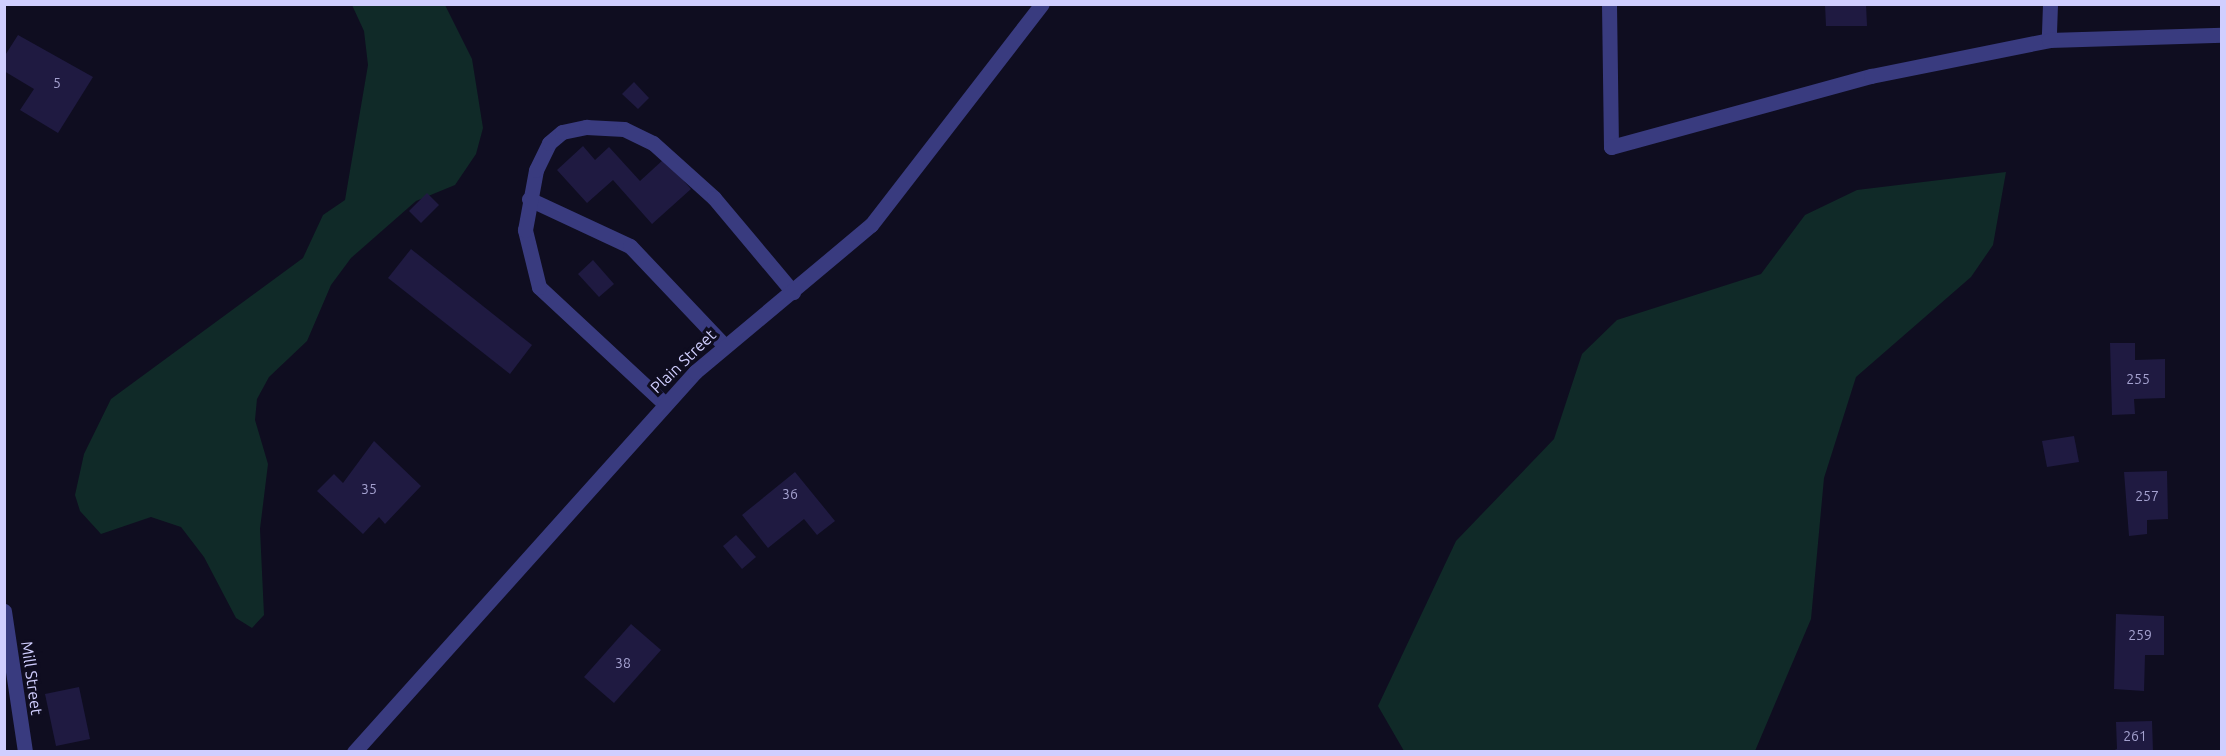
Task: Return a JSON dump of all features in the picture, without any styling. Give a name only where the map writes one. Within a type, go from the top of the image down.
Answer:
[{"type":"street","name":"Plain Street","points":[[354,752],[665,404],[725,346],[793,292],[871,225],[1042,4]]},
{"type":"street","points":[[1609,4],[1611,147],[1871,76],[2049,40],[2222,35]]},
{"type":"street","points":[[2049,40],[2050,4]]},
{"type":"street","points":[[665,404],[540,287],[525,230],[529,199],[549,143],[562,132],[586,127],[624,129],[678,161],[793,292]]},
{"type":"street","points":[[529,199],[630,246],[725,346]]},
{"type":"street","name":"Mill Street","points":[[4,610],[25,752]]},
{"type":"green space","points":[[352,5],[445,5],[472,59],[483,128],[476,154],[455,185],[416,201],[351,258],[331,285],[307,341],[269,377],[257,399],[255,420],[268,464],[260,529],[264,615],[252,628],[236,618],[204,557],[181,527],[151,517],[101,534],[80,511],[75,495],[84,454],[111,399],[303,258],[323,215],[345,200],[368,65],[364,31]]},
{"type":"green space","points":[[2006,172],[1993,245],[1971,277],[1856,377],[1824,478],[1811,619],[1755,751],[1404,751],[1378,706],[1456,541],[1554,439],[1582,354],[1617,320],[1761,274],[1805,215],[1857,190]]},
{"type":"building","points":[[1825,4],[1866,4],[1867,26],[1826,26]]},
{"type":"building","points":[[18,35],[93,77],[58,133],[20,110],[34,89],[4,71],[4,57]]},
{"type":"building","points":[[634,82],[649,98],[638,109],[622,94]]},
{"type":"building","points":[[583,146],[595,160],[609,147],[640,181],[664,159],[691,189],[652,224],[613,180],[587,203],[557,170]]},
{"type":"building","points":[[427,193],[439,205],[421,223],[409,211]]},
{"type":"building","points":[[411,249],[532,345],[510,374],[388,278]]},
{"type":"building","points":[[593,260],[614,284],[599,297],[578,274]]},
{"type":"building","points":[[2110,343],[2135,343],[2135,360],[2165,359],[2165,398],[2134,399],[2135,414],[2112,415]]},
{"type":"building","points":[[2074,436],[2079,462],[2047,467],[2042,441]]},
{"type":"building","points":[[374,441],[421,486],[385,524],[379,517],[363,534],[317,491],[334,474],[343,483]]},
{"type":"building","points":[[2167,471],[2168,519],[2147,520],[2147,534],[2129,536],[2124,472]]},
{"type":"building","points":[[795,472],[835,521],[817,535],[804,519],[768,548],[742,515]]},
{"type":"building","points":[[736,535],[756,557],[742,569],[723,546]]},
{"type":"building","points":[[2116,614],[2164,616],[2164,655],[2145,655],[2144,691],[2114,689]]},
{"type":"building","points":[[631,624],[661,650],[614,703],[584,677]]},
{"type":"building","points":[[79,687],[90,739],[56,746],[45,694]]},
{"type":"building","points":[[2152,721],[2153,752],[2110,752],[2117,749],[2116,722]]}]
